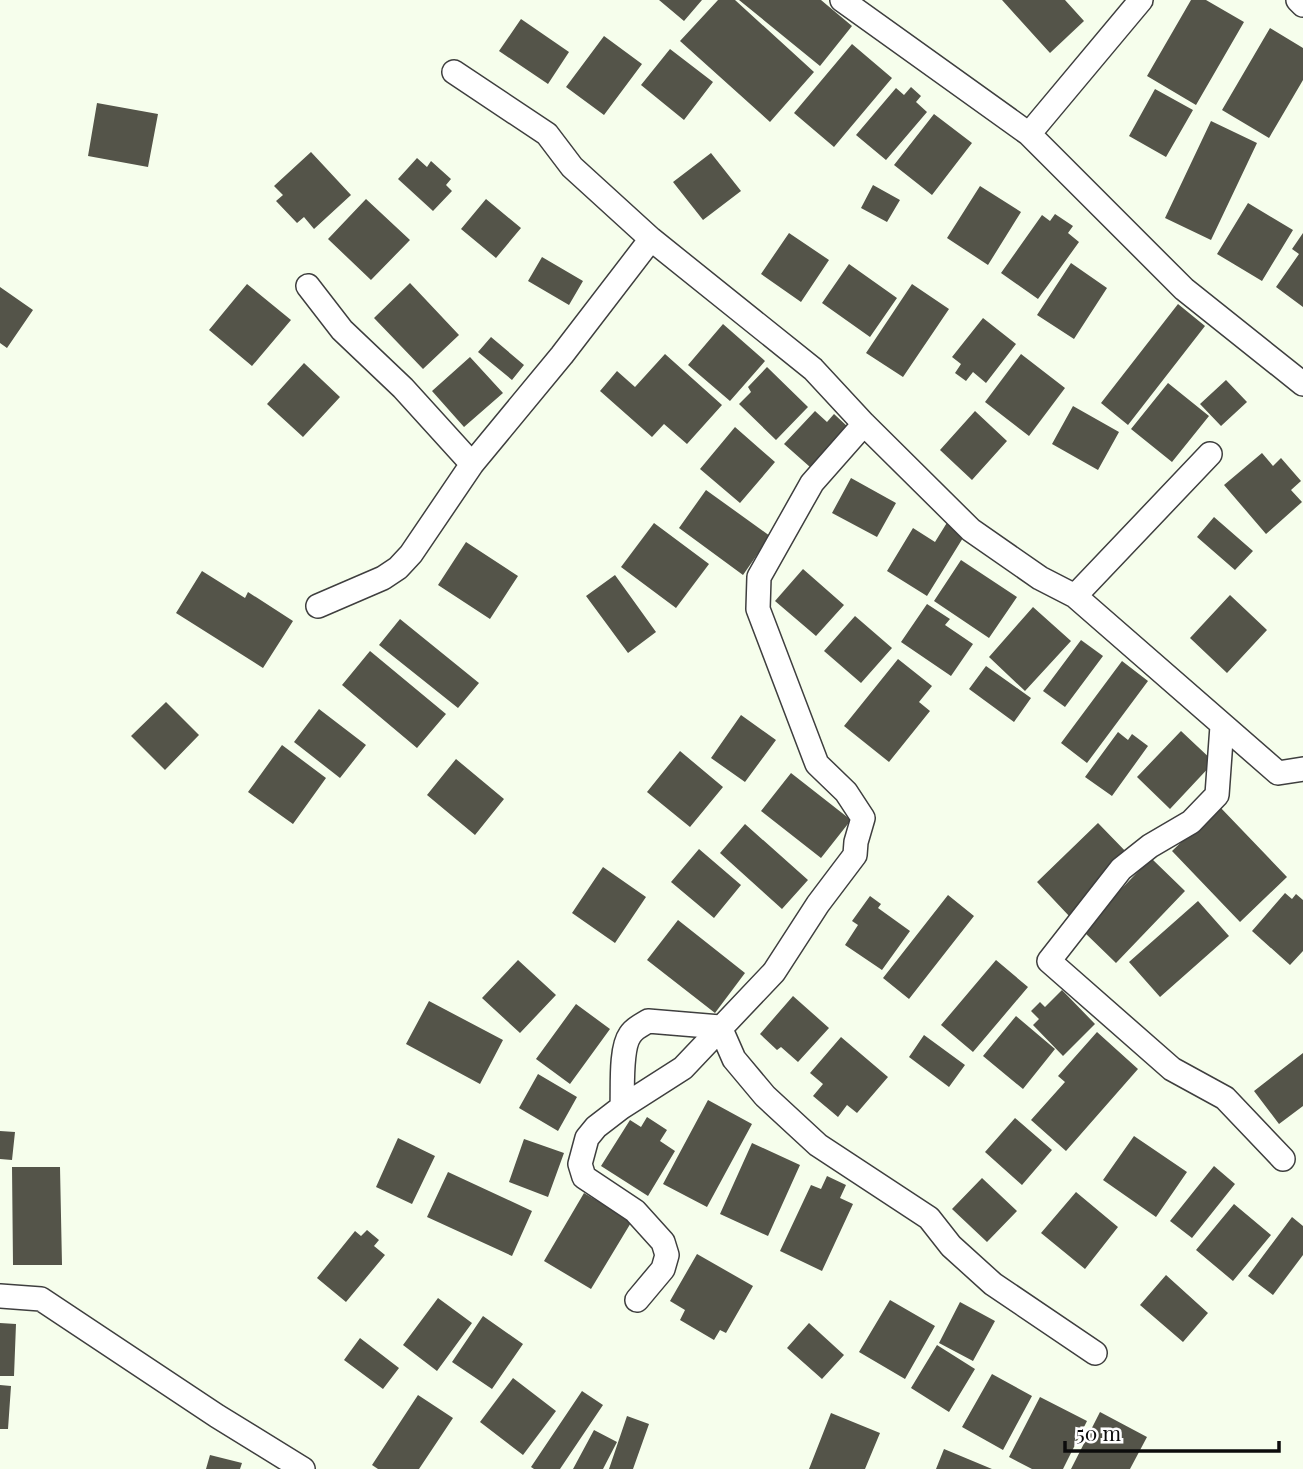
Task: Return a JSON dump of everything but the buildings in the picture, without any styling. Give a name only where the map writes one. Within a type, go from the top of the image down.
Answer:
[{"type":"street","points":[[842,0],[1029,134],[1184,289],[1303,384]]},
{"type":"street","points":[[1029,134],[1141,0]]},
{"type":"street","points":[[1298,0],[1303,5]]},
{"type":"street","points":[[454,72],[547,134],[572,167],[652,239],[813,369],[864,424],[971,530],[1040,578],[1075,596],[1278,773],[1303,769]]},
{"type":"street","points":[[318,606],[383,578],[398,568],[411,554],[472,464],[562,355],[652,239]]},
{"type":"street","points":[[308,286],[342,330],[402,388],[472,464]]},
{"type":"street","points":[[637,1300],[663,1269],[667,1255],[663,1242],[635,1211],[584,1177],[580,1164],[587,1138],[596,1127],[622,1107],[683,1068],[774,972],[818,904],[855,855],[863,818],[846,792],[817,764],[758,610],[759,577],[812,483],[864,424]]},
{"type":"street","points":[[1075,596],[1210,454]]},
{"type":"street","points":[[1222,726],[1217,795],[1191,822],[1150,846],[1121,869],[1049,961],[1172,1069],[1225,1098],[1283,1159]]},
{"type":"street","points":[[622,1107],[626,1044],[631,1033],[639,1026],[648,1021],[720,1027]]},
{"type":"street","points":[[720,1027],[734,1059],[765,1096],[818,1145],[929,1218],[951,1246],[993,1284],[1095,1353]]},
{"type":"street","points":[[0,1296],[41,1299],[217,1416],[303,1469]]}]
